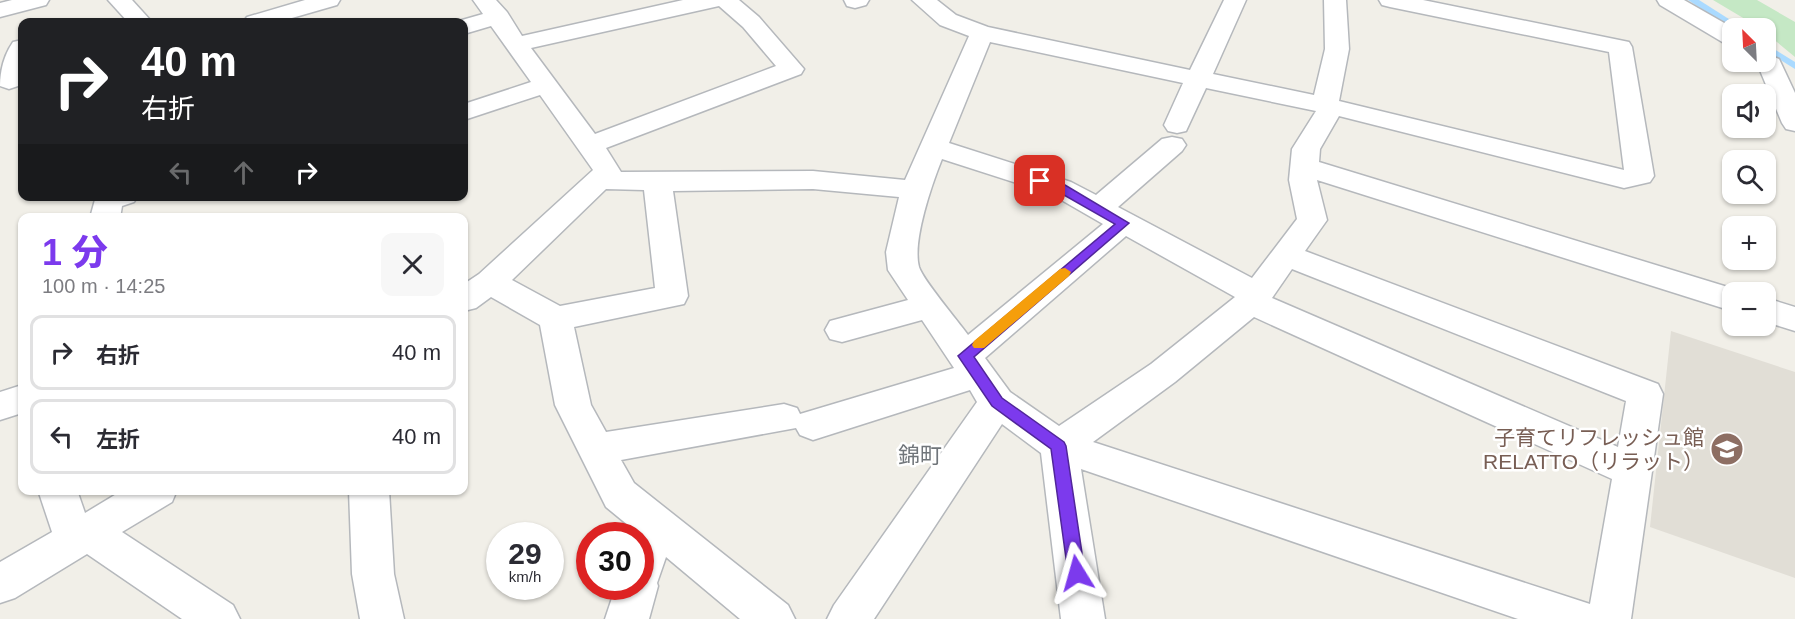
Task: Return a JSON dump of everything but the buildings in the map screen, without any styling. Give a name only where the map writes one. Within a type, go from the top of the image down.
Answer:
[{"type":"street","points":[[0,10],[38,0]]},
{"type":"street","points":[[268,18],[329,0]]},
{"type":"street","points":[[517,44],[658,6],[714,0]]},
{"type":"street","points":[[590,145],[792,69],[751,22],[726,0]]},
{"type":"street","points":[[927,3],[954,0]]},
{"type":"street","points":[[849,619],[980,378],[1175,135],[1235,0]]},
{"type":"street","points":[[1059,446],[1163,373],[1253,298],[1312,220],[1303,180],[1305,149],[1328,106],[1337,49],[1335,0]]},
{"type":"street","points":[[927,3],[948,20],[982,33],[1328,106],[1624,179],[1640,176],[1620,47],[1390,0]]},
{"type":"street","points":[[1668,0],[1722,32]]},
{"type":"street","points":[[468,24],[492,8],[608,171],[477,291],[556,320],[672,296],[657,182]]},
{"type":"street","points":[[982,33],[915,190],[902,252],[904,270],[980,378],[1059,446],[1576,619]]},
{"type":"street","points":[[10,81],[18,58]]},
{"type":"street","points":[[1774,72],[1795,123]]},
{"type":"street","points":[[468,111],[546,85]]},
{"type":"street","points":[[933,147],[1061,188],[1253,298],[1633,471]]},
{"type":"street","points":[[1304,167],[1722,297]]},
{"type":"street","points":[[598,180],[657,182],[813,180],[915,190]]},
{"type":"street","points":[[1286,255],[1645,394],[1610,619]]},
{"type":"street","points":[[842,330],[930,306]]},
{"type":"street","points":[[1776,313],[1795,319]]},
{"type":"street","points":[[556,320],[573,405],[620,495],[773,619]]},
{"type":"street","points":[[596,449],[798,421],[980,378]]},
{"type":"street","points":[[0,405],[18,400]]},
{"type":"street","points":[[1059,446],[1085,618]]},
{"type":"street","points":[[59,495],[69,525],[88,532],[218,619]]},
{"type":"street","points":[[0,584],[150,495]]},
{"type":"street","points":[[369,495],[373,574],[382,619]]},
{"type":"street","points":[[654,530],[656,524]]},
{"type":"street","points":[[627,619],[633,600]]},
{"type":"shaded area","name":"子育てリフレッシュ館 RELATTO（リラット）","points":[[1671,331],[1795,372],[1795,578],[1650,527]]},
{"type":"green space","points":[[1713,0],[1757,0],[1795,22],[1795,57],[1776,41],[1776,18],[1743,18]]},
{"type":"waterway","points":[[1693,0],[1722,18]]},
{"type":"waterway","points":[[1776,54],[1795,66]]},
{"type":"slow traffic","points":[[979,345],[1065,272]]},
{"type":"place","name":"子育てリフレッシュ館 RELATTO（リラット）","points":[[1727,449]]},
{"type":"district","name":"錦町","points":[[920,455]]},
{"type":"route","points":[[1040,181],[1061,188],[1123,223],[965,356],[976,375],[997,402],[1059,446],[1077,573]]}]
